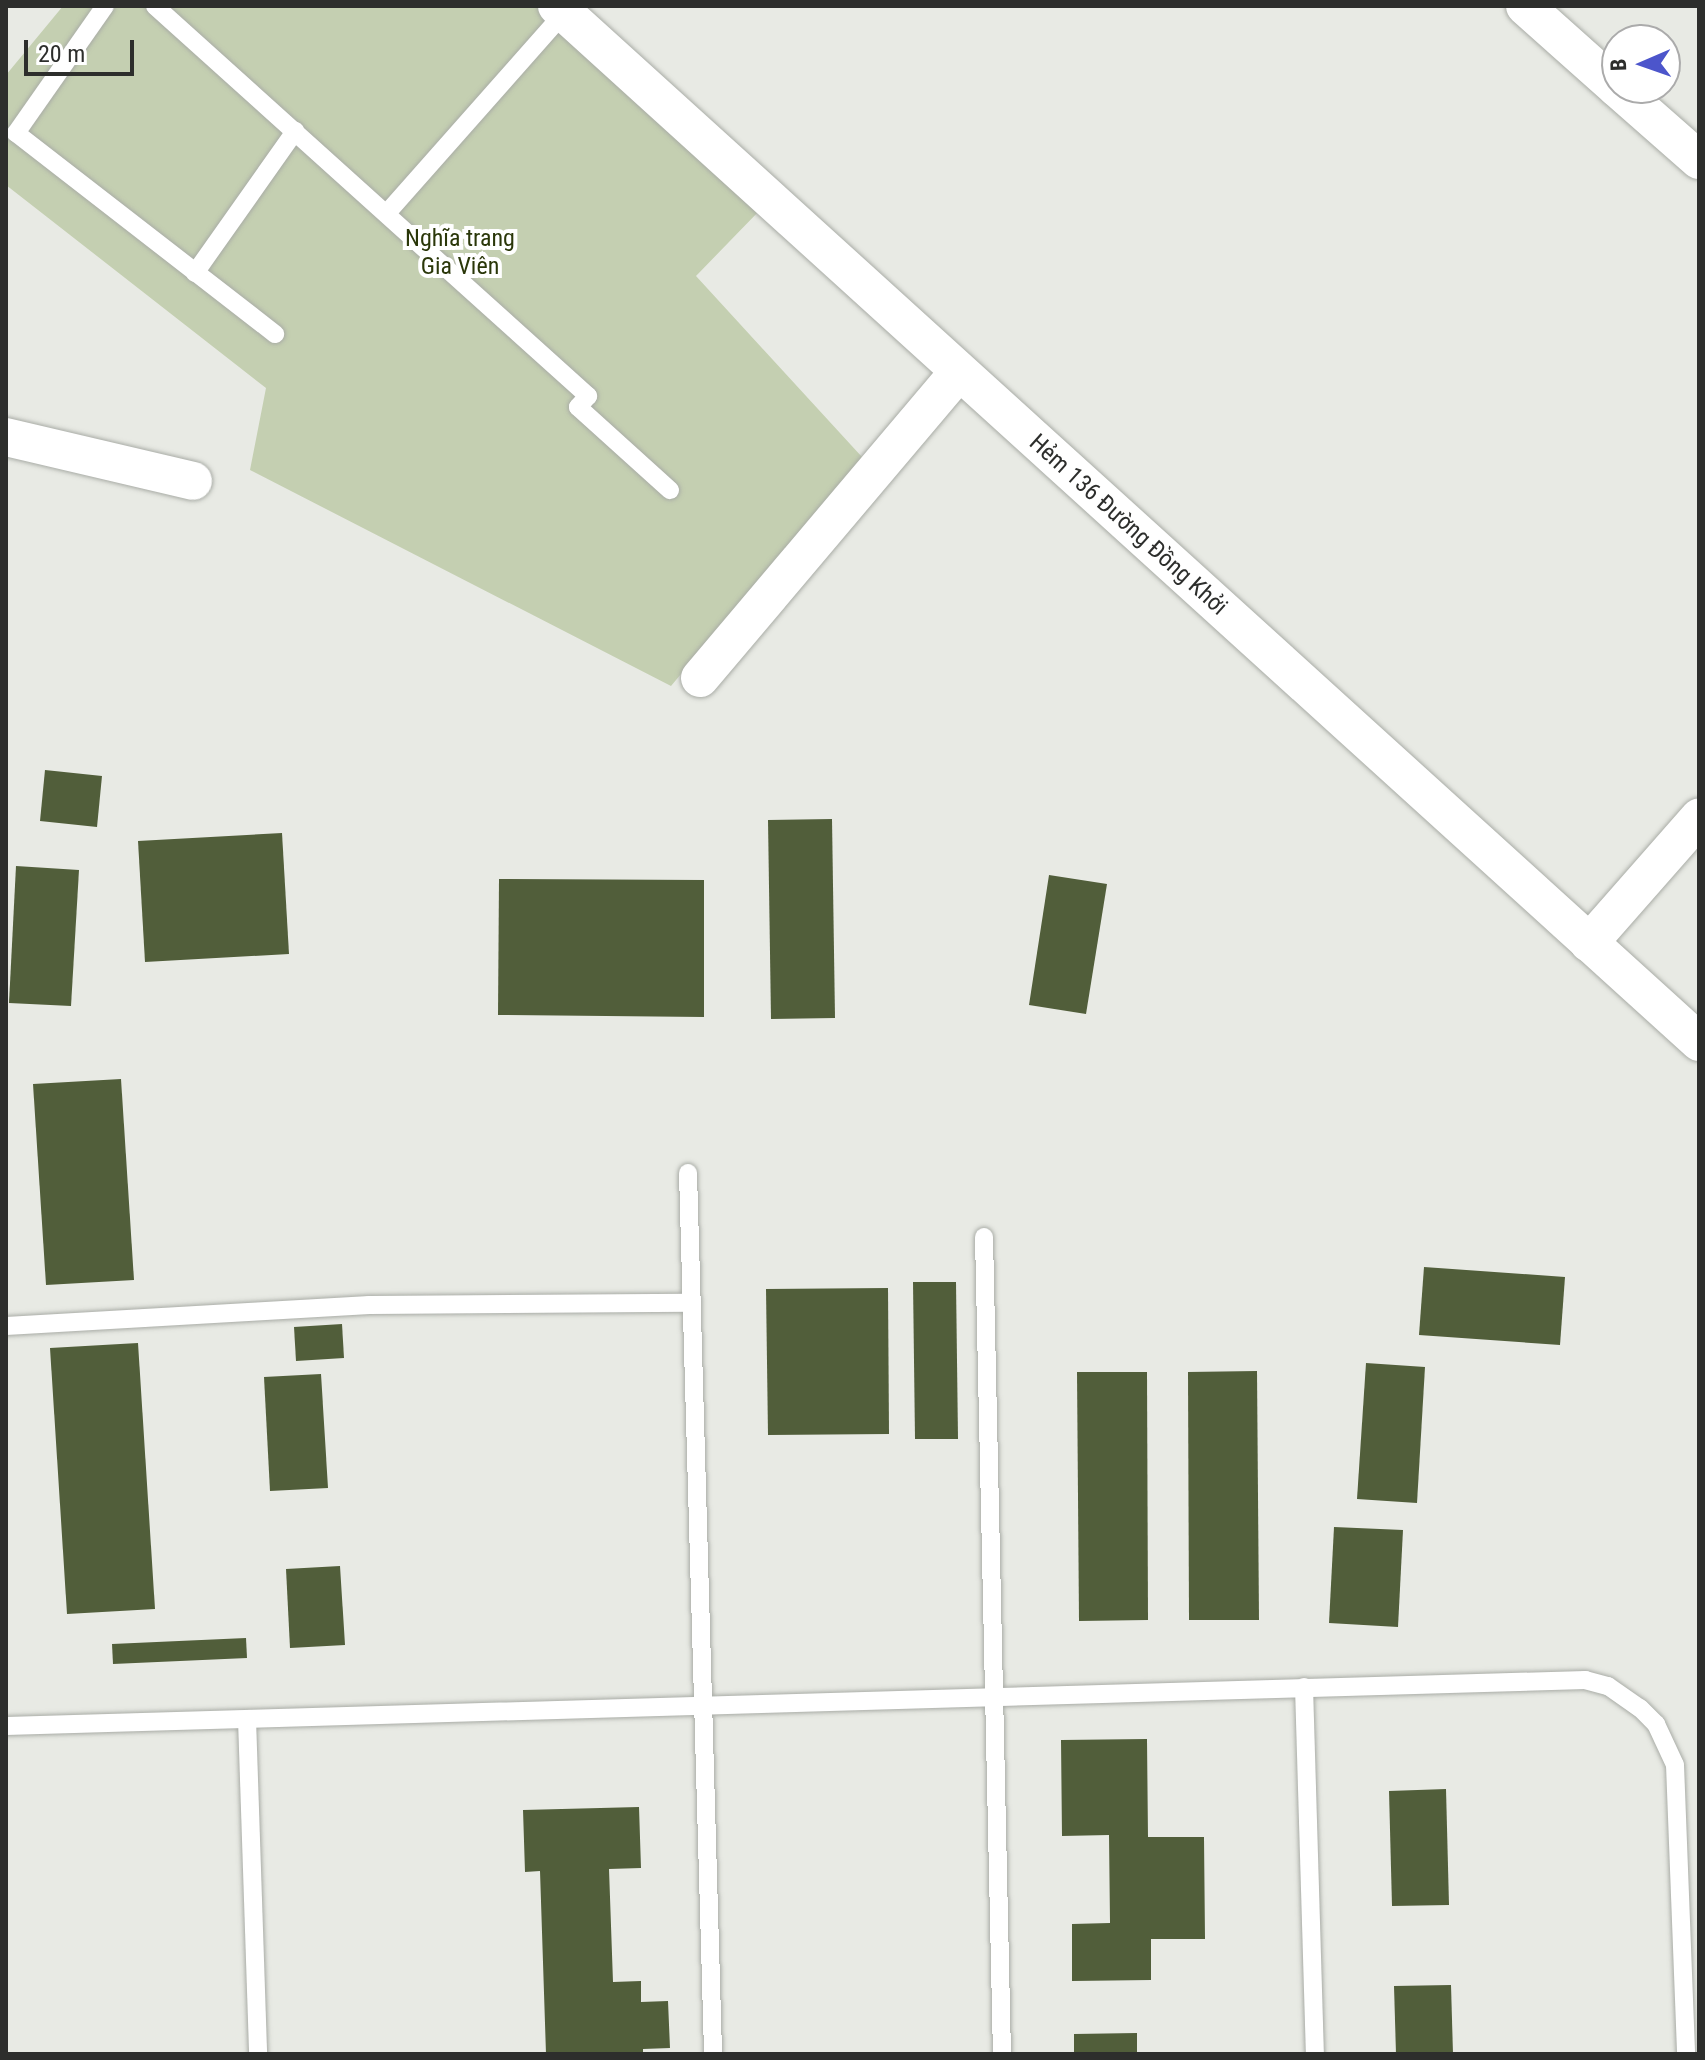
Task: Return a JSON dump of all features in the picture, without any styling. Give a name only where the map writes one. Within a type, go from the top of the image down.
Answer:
[{"type":"street","points":[[1525,6],[1601,74]]},
{"type":"street","name":"Hẻm 136 Đường Đồng Khởi","points":[[564,8],[959,372],[1699,1042]]},
{"type":"street","points":[[1635,104],[1699,160]]},
{"type":"street","points":[[700,678],[959,372]]},
{"type":"street","points":[[6,437],[193,481]]},
{"type":"street","points":[[1589,943],[1699,818]]},
{"type":"lane","points":[[105,6],[16,133],[275,334]]},
{"type":"lane","points":[[155,6],[588,396],[578,407],[670,490]]},
{"type":"lane","points":[[387,213],[564,8]]},
{"type":"lane","points":[[195,273],[295,131]]},
{"type":"lane","points":[[688,1173],[713,2054]]},
{"type":"lane","points":[[984,1237],[1002,2054]]},
{"type":"lane","points":[[6,1326],[398,1304],[692,1303]]},
{"type":"lane","points":[[6,1726],[1585,1680],[1608,1686],[1640,1708],[1667,1744],[1679,1795],[1686,2054]]},
{"type":"lane","points":[[1304,1687],[1315,2054]]},
{"type":"lane","points":[[247,1719],[258,2054]]},
{"type":"green space","name":"Nghĩa trang Gia Viên","points":[[63,6],[538,6],[761,209],[696,276],[862,457],[671,686],[250,470],[266,388],[6,185],[6,75]]},
{"type":"building","points":[[45,770],[102,776],[97,827],[40,821]]},
{"type":"building","points":[[832,819],[835,1018],[771,1019],[768,820]]},
{"type":"building","points":[[282,833],[289,954],[145,962],[138,841]]},
{"type":"building","points":[[16,866],[79,870],[71,1006],[9,1003]]},
{"type":"building","points":[[1049,875],[1107,884],[1086,1014],[1029,1005]]},
{"type":"building","points":[[499,879],[704,880],[704,1017],[498,1015]]},
{"type":"building","points":[[121,1079],[134,1280],[46,1285],[33,1084]]},
{"type":"building","points":[[1424,1267],[1565,1277],[1560,1345],[1419,1335]]},
{"type":"building","points":[[913,1282],[956,1282],[958,1439],[915,1439]]},
{"type":"building","points":[[888,1288],[889,1434],[768,1435],[766,1289]]},
{"type":"building","points":[[342,1324],[344,1358],[296,1361],[294,1327]]},
{"type":"building","points":[[138,1343],[155,1609],[67,1614],[50,1348]]},
{"type":"building","points":[[1366,1363],[1425,1367],[1417,1503],[1357,1499]]},
{"type":"building","points":[[1257,1371],[1259,1620],[1189,1620],[1188,1372]]},
{"type":"building","points":[[1077,1372],[1147,1372],[1148,1620],[1079,1621]]},
{"type":"building","points":[[321,1374],[328,1488],[270,1491],[264,1377]]},
{"type":"building","points":[[1334,1527],[1403,1530],[1398,1627],[1329,1623]]},
{"type":"building","points":[[340,1566],[345,1645],[290,1648],[286,1569]]},
{"type":"building","points":[[246,1638],[247,1658],[113,1664],[112,1644]]},
{"type":"building","points":[[1147,1739],[1148,1837],[1204,1837],[1205,1939],[1151,1939],[1151,1980],[1072,1981],[1072,1924],[1110,1923],[1109,1835],[1062,1836],[1061,1740]]},
{"type":"building","points":[[1446,1789],[1449,1905],[1392,1906],[1389,1791]]},
{"type":"building","points":[[639,1807],[641,1868],[609,1869],[613,1982],[641,1981],[641,2002],[668,2001],[670,2048],[643,2049],[643,2054],[546,2054],[540,1871],[525,1872],[523,1810]]},
{"type":"building","points":[[1451,1985],[1453,2054],[1396,2054],[1394,1986]]},
{"type":"building","points":[[1137,2033],[1137,2054],[1074,2054],[1074,2034]]}]
